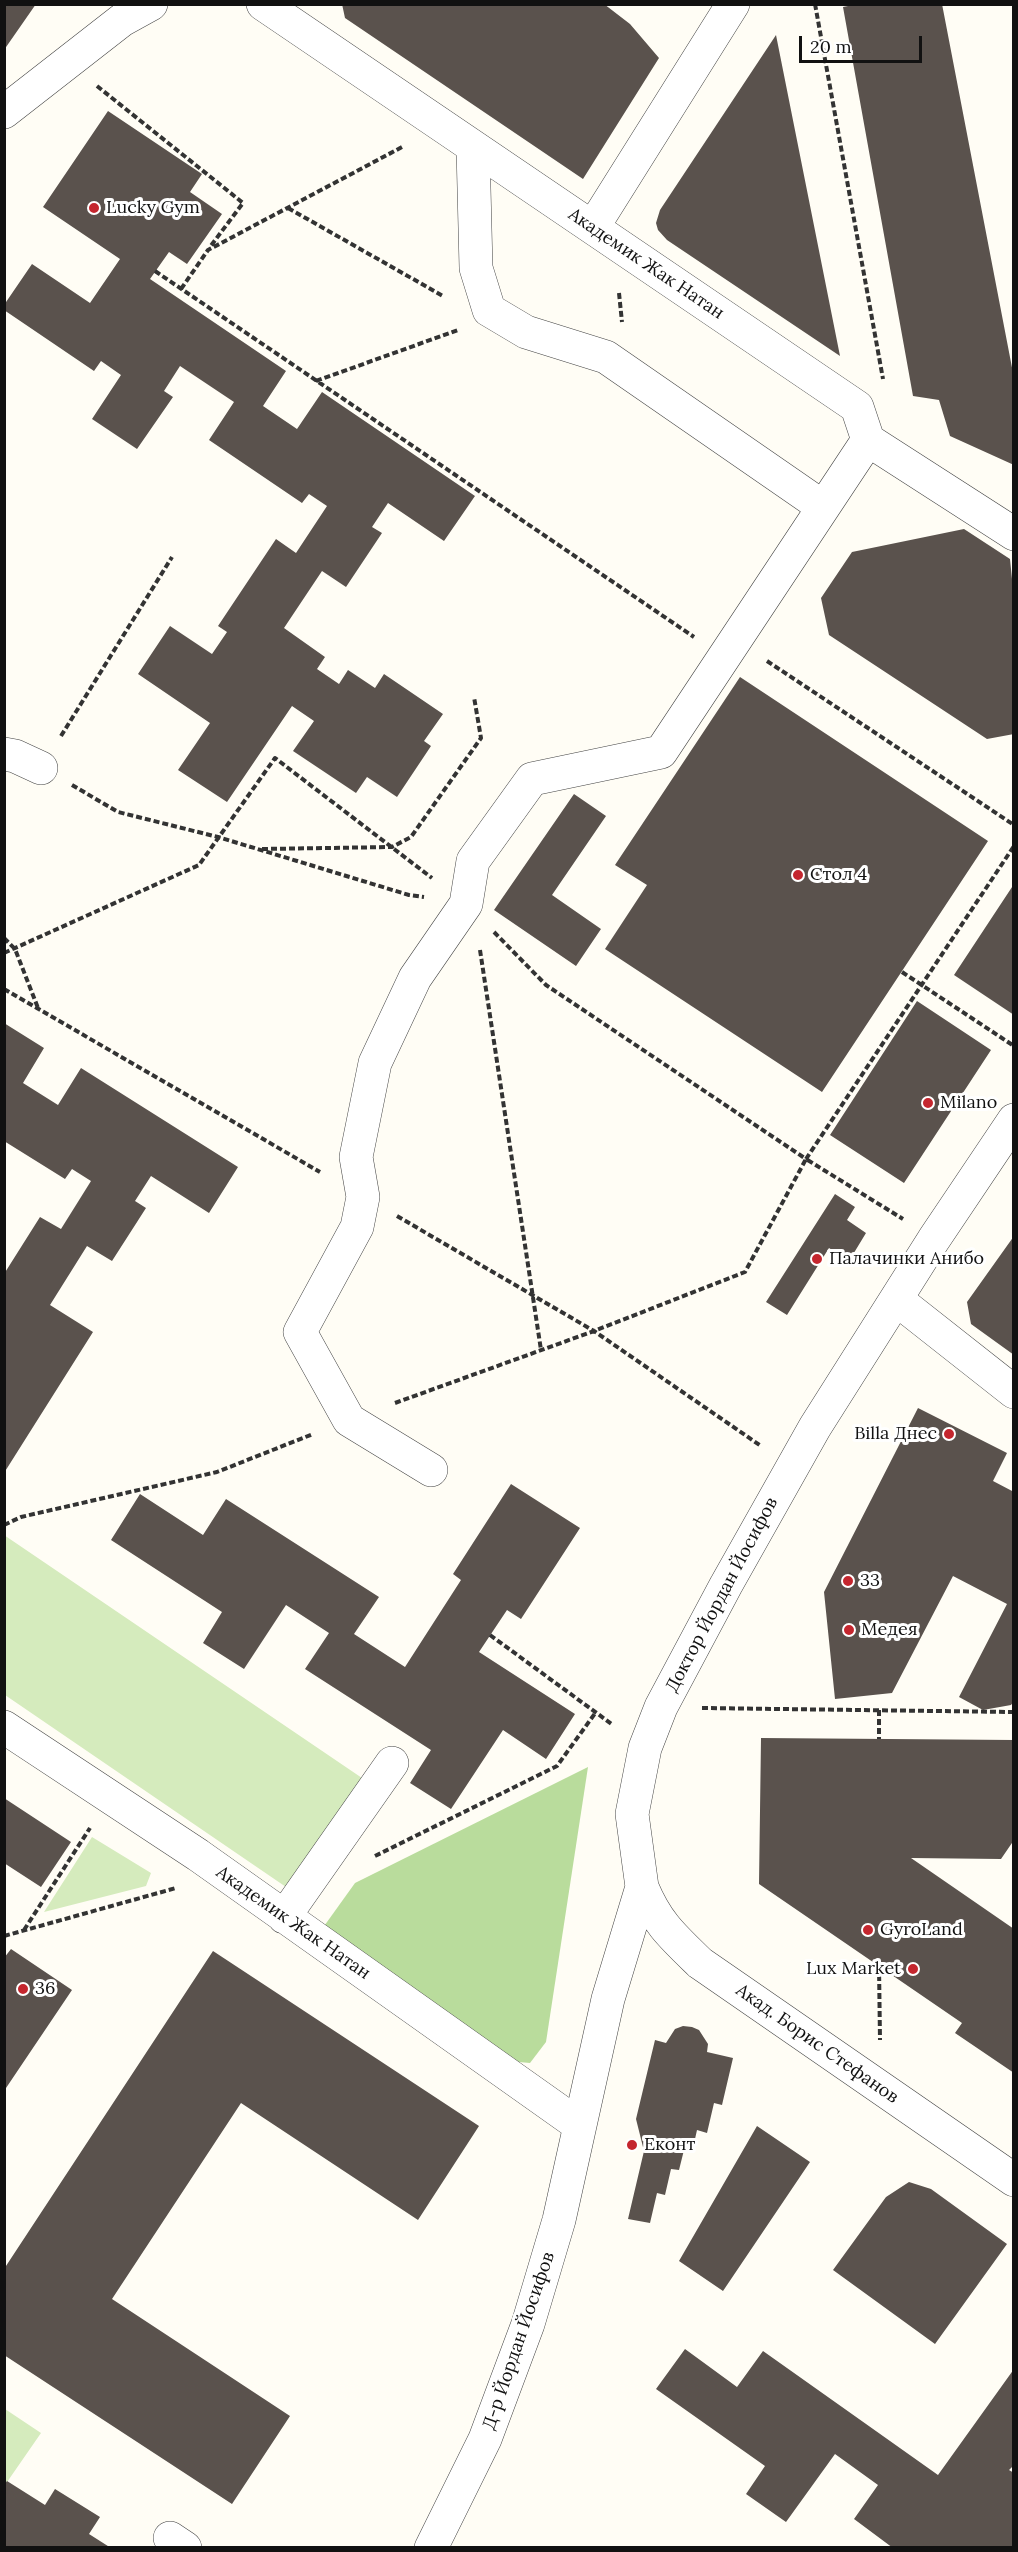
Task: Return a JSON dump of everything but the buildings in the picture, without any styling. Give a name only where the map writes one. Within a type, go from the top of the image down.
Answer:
[{"type":"street","points":[[4,112],[122,20],[151,4]]},
{"type":"street","name":"Академик Жак Натан","points":[[263,4],[441,127],[593,227],[857,407],[868,440]]},
{"type":"street","points":[[593,227],[733,4]]},
{"type":"street","points":[[473,148],[476,268],[489,310],[526,333],[606,357],[823,507]]},
{"type":"street","points":[[430,1470],[349,1420],[300,1332],[357,1227],[363,1197],[356,1157],[375,1063],[414,978],[466,904],[473,861],[532,779],[661,752],[868,440],[1014,534]]},
{"type":"street","points":[[4,754],[15,756],[41,768]]},
{"type":"street","name":"Доктор Йордан Йосифов","points":[[579,2125],[608,1999],[642,1887],[632,1814],[645,1748],[661,1707],[815,1426],[934,1239],[1014,1120]]},
{"type":"street","points":[[896,1299],[1014,1392]]},
{"type":"street","name":"Академик Жак Натан","points":[[4,1727],[284,1917],[579,2125]]},
{"type":"street","points":[[284,1917],[392,1763]]},
{"type":"street","name":"Акад. Борис Стефанов","points":[[642,1887],[663,1928],[700,1963],[1014,2180]]},
{"type":"street","name":"Д-р Йордан Йосифов","points":[[440,2544],[485,2439],[528,2324],[559,2220],[579,2125]]},
{"type":"path","points":[[814,4],[885,390]]},
{"type":"path","points":[[114,100],[243,203],[181,290]]},
{"type":"path","points":[[208,250],[441,127]]},
{"type":"path","points":[[288,207],[454,302],[489,310]]},
{"type":"path","points":[[155,272],[316,381],[730,649],[1014,825]]},
{"type":"path","points":[[616,286],[620,296],[626,370]]},
{"type":"path","points":[[316,381],[459,329],[489,310]]},
{"type":"path","points":[[172,557],[41,768],[118,812],[218,837],[409,895],[466,904]]},
{"type":"path","points":[[259,849],[392,847],[411,837],[481,738],[474,697]]},
{"type":"path","points":[[4,953],[198,865],[275,758],[466,904],[546,985],[806,1158],[934,1239]]},
{"type":"path","points":[[4,1525],[21,1517],[217,1472],[349,1420],[594,1331],[745,1272],[806,1158],[1014,846]]},
{"type":"path","points":[[466,904],[478,933],[541,1350]]},
{"type":"path","points":[[4,938],[15,949],[38,1008]]},
{"type":"path","points":[[903,972],[1014,1046]]},
{"type":"path","points":[[4,989],[305,1163]]},
{"type":"path","points":[[396,1216],[594,1331],[792,1468]]},
{"type":"path","points":[[490,1635],[645,1748]]},
{"type":"path","points":[[661,1707],[1014,1712]]},
{"type":"path","points":[[879,1710],[879,1739]]},
{"type":"path","points":[[397,1845],[557,1766],[596,1712]]},
{"type":"path","points":[[24,1930],[110,1797]]},
{"type":"path","points":[[4,1936],[176,1888]]},
{"type":"path","points":[[879,1966],[880,2087]]},
{"type":"green space","points":[[4,1535],[362,1778],[286,1887],[5,1695]]},
{"type":"green space","points":[[588,1767],[546,2042],[530,2063],[508,2061],[322,1929],[355,1883]]},
{"type":"green space","points":[[92,1837],[151,1873],[146,1886],[44,1912]]},
{"type":"green space","points":[[5,2409],[41,2433],[5,2485]]},
{"type":"place","name":"Lucky Gym","points":[[94,208]]},
{"type":"place","name":"Стол 4","points":[[798,875]]},
{"type":"place","name":"Milano","points":[[928,1103]]},
{"type":"place","name":"Палачинки Анибо","points":[[817,1259]]},
{"type":"place","name":"Billa Днес","points":[[949,1434]]},
{"type":"place","name":"33","points":[[848,1581]]},
{"type":"place","name":"Медея","points":[[849,1630]]},
{"type":"place","name":"GyroLand","points":[[868,1930]]},
{"type":"place","name":"Lux Market","points":[[913,1969]]},
{"type":"place","name":"36","points":[[23,1989]]},
{"type":"place","name":"Еконт","points":[[632,2145]]}]
